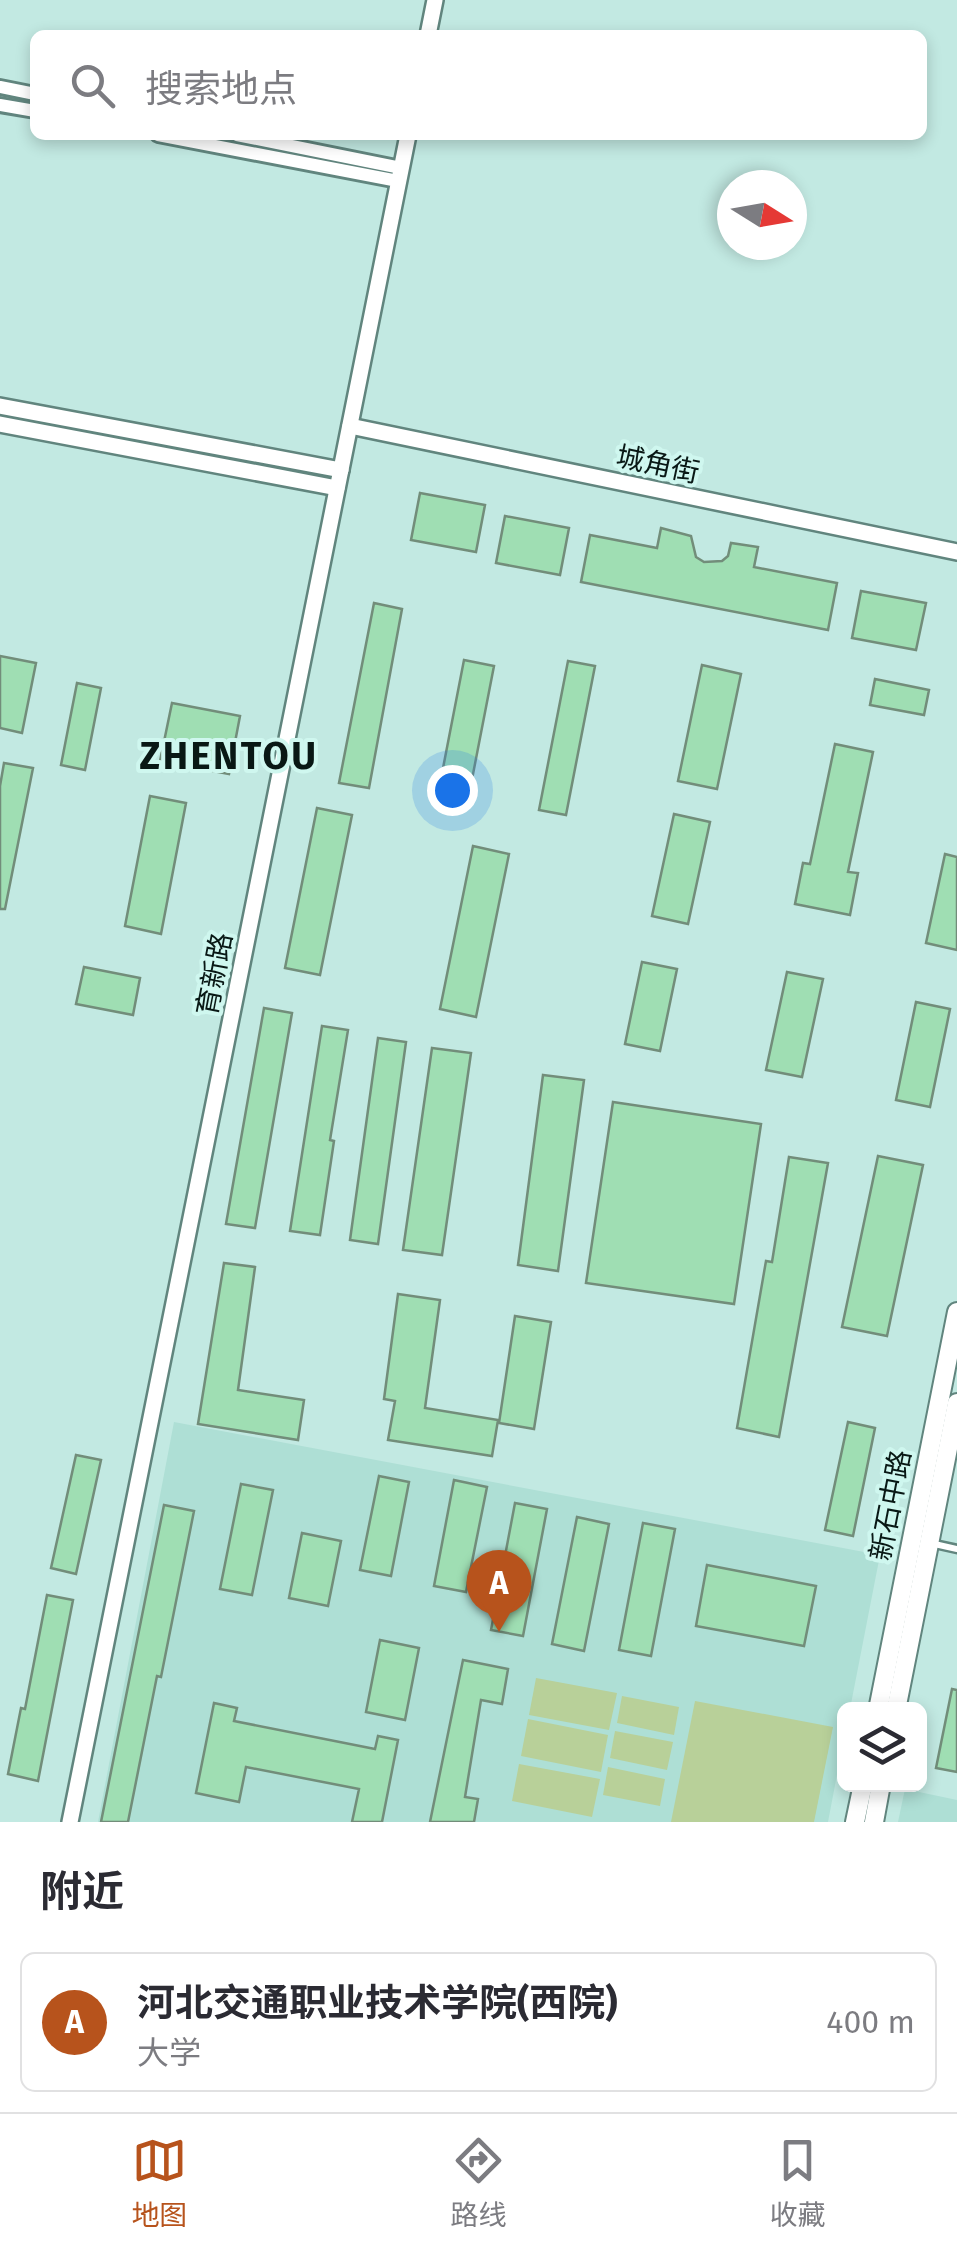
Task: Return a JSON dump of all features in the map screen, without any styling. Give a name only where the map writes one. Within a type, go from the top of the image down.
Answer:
[{"type":"main road","name":"新石中路","points":[[880,1702],[957,1312]]},
{"type":"main road","name":"新石中路","points":[[898,1702],[957,1403]]},
{"type":"main road","points":[[855,1822],[861,1792]]},
{"type":"main road","points":[[874,1822],[880,1792]]},
{"type":"street","points":[[429,30],[435,0]]},
{"type":"street","points":[[0,87],[30,93]]},
{"type":"street","points":[[0,105],[30,111]]},
{"type":"street","points":[[188,140],[400,175]]},
{"type":"street","points":[[257,140],[400,175]]},
{"type":"street","name":"育新路","points":[[70,1822],[407,140]]},
{"type":"street","points":[[0,406],[341,470]]},
{"type":"street","points":[[0,424],[337,488]]},
{"type":"street","name":"城角街","points":[[350,426],[957,552]]},
{"type":"lane","points":[[929,1543],[957,1549]]},
{"type":"shaded area","points":[[174,1422],[880,1555],[851,1702],[837,1702],[837,1775],[828,1822],[98,1822]]},
{"type":"shaded area","points":[[904,1792],[957,1800],[957,1822],[898,1822]]},
{"type":"green space","points":[[536,1678],[617,1693],[609,1730],[529,1715]]},
{"type":"green space","points":[[622,1696],[679,1707],[674,1735],[617,1723]]},
{"type":"green space","points":[[695,1701],[833,1727],[814,1822],[671,1822]]},
{"type":"green space","points":[[528,1719],[608,1735],[601,1772],[521,1756]]},
{"type":"green space","points":[[615,1731],[673,1742],[667,1770],[610,1758]]},
{"type":"green space","points":[[519,1764],[600,1779],[592,1817],[512,1801]]},
{"type":"green space","points":[[608,1767],[665,1779],[660,1806],[603,1795]]},
{"type":"building","points":[[420,493],[485,505],[476,552],[411,540]]},
{"type":"building","points":[[505,516],[569,528],[560,575],[496,563]]},
{"type":"building","points":[[661,528],[691,536],[696,557],[704,562],[722,561],[728,556],[731,543],[758,547],[754,567],[837,583],[828,630],[581,582],[590,535],[657,548]]},
{"type":"building","points":[[861,591],[926,603],[916,650],[852,638]]},
{"type":"building","points":[[374,603],[402,609],[369,788],[339,783]]},
{"type":"building","points":[[0,656],[36,663],[22,733],[0,728]]},
{"type":"building","points":[[464,660],[494,666],[467,805],[437,799]]},
{"type":"building","points":[[568,661],[595,666],[566,815],[539,810]]},
{"type":"building","points":[[702,665],[741,674],[717,789],[678,781]]},
{"type":"building","points":[[875,679],[929,690],[924,715],[870,705]]},
{"type":"building","points":[[77,683],[101,688],[85,770],[61,765]]},
{"type":"building","points":[[172,703],[240,716],[229,774],[160,761]]},
{"type":"building","points":[[835,744],[873,752],[848,872],[858,873],[850,915],[795,904],[803,863],[810,864]]},
{"type":"building","points":[[4,763],[33,768],[5,909],[0,909],[0,786]]},
{"type":"building","points":[[150,796],[186,803],[161,934],[125,926]]},
{"type":"building","points":[[317,808],[352,815],[320,975],[285,968]]},
{"type":"building","points":[[674,814],[710,822],[688,924],[652,916]]},
{"type":"building","points":[[473,846],[509,854],[476,1017],[440,1009]]},
{"type":"building","points":[[945,854],[957,857],[957,950],[926,943]]},
{"type":"building","points":[[642,962],[677,969],[660,1051],[625,1044]]},
{"type":"building","points":[[84,967],[140,978],[133,1015],[76,1004]]},
{"type":"building","points":[[787,972],[823,979],[802,1077],[766,1070]]},
{"type":"building","points":[[916,1002],[950,1009],[930,1107],[896,1100]]},
{"type":"building","points":[[264,1008],[292,1013],[255,1228],[226,1224]]},
{"type":"building","points":[[322,1026],[348,1030],[320,1235],[290,1231]]},
{"type":"building","points":[[378,1038],[406,1042],[378,1244],[350,1240]]},
{"type":"building","points":[[432,1048],[471,1053],[442,1255],[403,1250]]},
{"type":"building","points":[[543,1075],[584,1080],[558,1271],[518,1265]]},
{"type":"building","points":[[613,1102],[761,1124],[734,1304],[586,1283]]},
{"type":"building","points":[[878,1156],[923,1165],[887,1336],[842,1327]]},
{"type":"building","points":[[789,1157],[828,1163],[779,1437],[737,1428],[766,1261],[772,1262]]},
{"type":"building","points":[[224,1263],[255,1267],[238,1390],[304,1400],[298,1440],[198,1424]]},
{"type":"building","points":[[398,1294],[440,1300],[425,1408],[498,1420],[492,1456],[388,1440],[395,1401],[384,1399]]},
{"type":"building","points":[[515,1316],[551,1322],[534,1429],[499,1423]]},
{"type":"building","points":[[848,1422],[875,1428],[853,1536],[825,1530]]},
{"type":"building","points":[[76,1455],[101,1460],[76,1574],[51,1568]]},
{"type":"building","points":[[379,1476],[409,1482],[391,1576],[360,1570]]},
{"type":"building","points":[[454,1480],[487,1487],[466,1592],[434,1586]]},
{"type":"building","points":[[241,1484],[273,1490],[252,1595],[220,1589]]},
{"type":"building","points":[[515,1503],[547,1509],[523,1636],[491,1630]]},
{"type":"building","points":[[164,1505],[194,1511],[128,1822],[101,1822]]},
{"type":"building","points":[[577,1517],[609,1524],[584,1651],[552,1644]]},
{"type":"building","points":[[643,1523],[675,1529],[651,1656],[619,1650]]},
{"type":"building","points":[[302,1533],[341,1541],[328,1606],[289,1598]]},
{"type":"building","points":[[707,1565],[816,1586],[804,1646],[696,1626]]},
{"type":"building","points":[[47,1595],[73,1600],[38,1781],[8,1774]]},
{"type":"building","points":[[380,1640],[419,1648],[405,1720],[366,1712]]},
{"type":"building","points":[[463,1660],[508,1669],[502,1704],[481,1700],[465,1797],[478,1799],[474,1822],[430,1822]]},
{"type":"building","points":[[952,1689],[957,1690],[957,1772],[936,1768]]},
{"type":"building","points":[[214,1703],[237,1708],[234,1721],[375,1749],[378,1736],[398,1740],[382,1822],[352,1822],[359,1789],[246,1767],[239,1802],[196,1793]]},
{"type":"place","name":"河北交通职业技术学院(西院)","points":[[499,1632]]},
{"type":"district","name":"ZHENTOU","points":[[229,756]]}]
